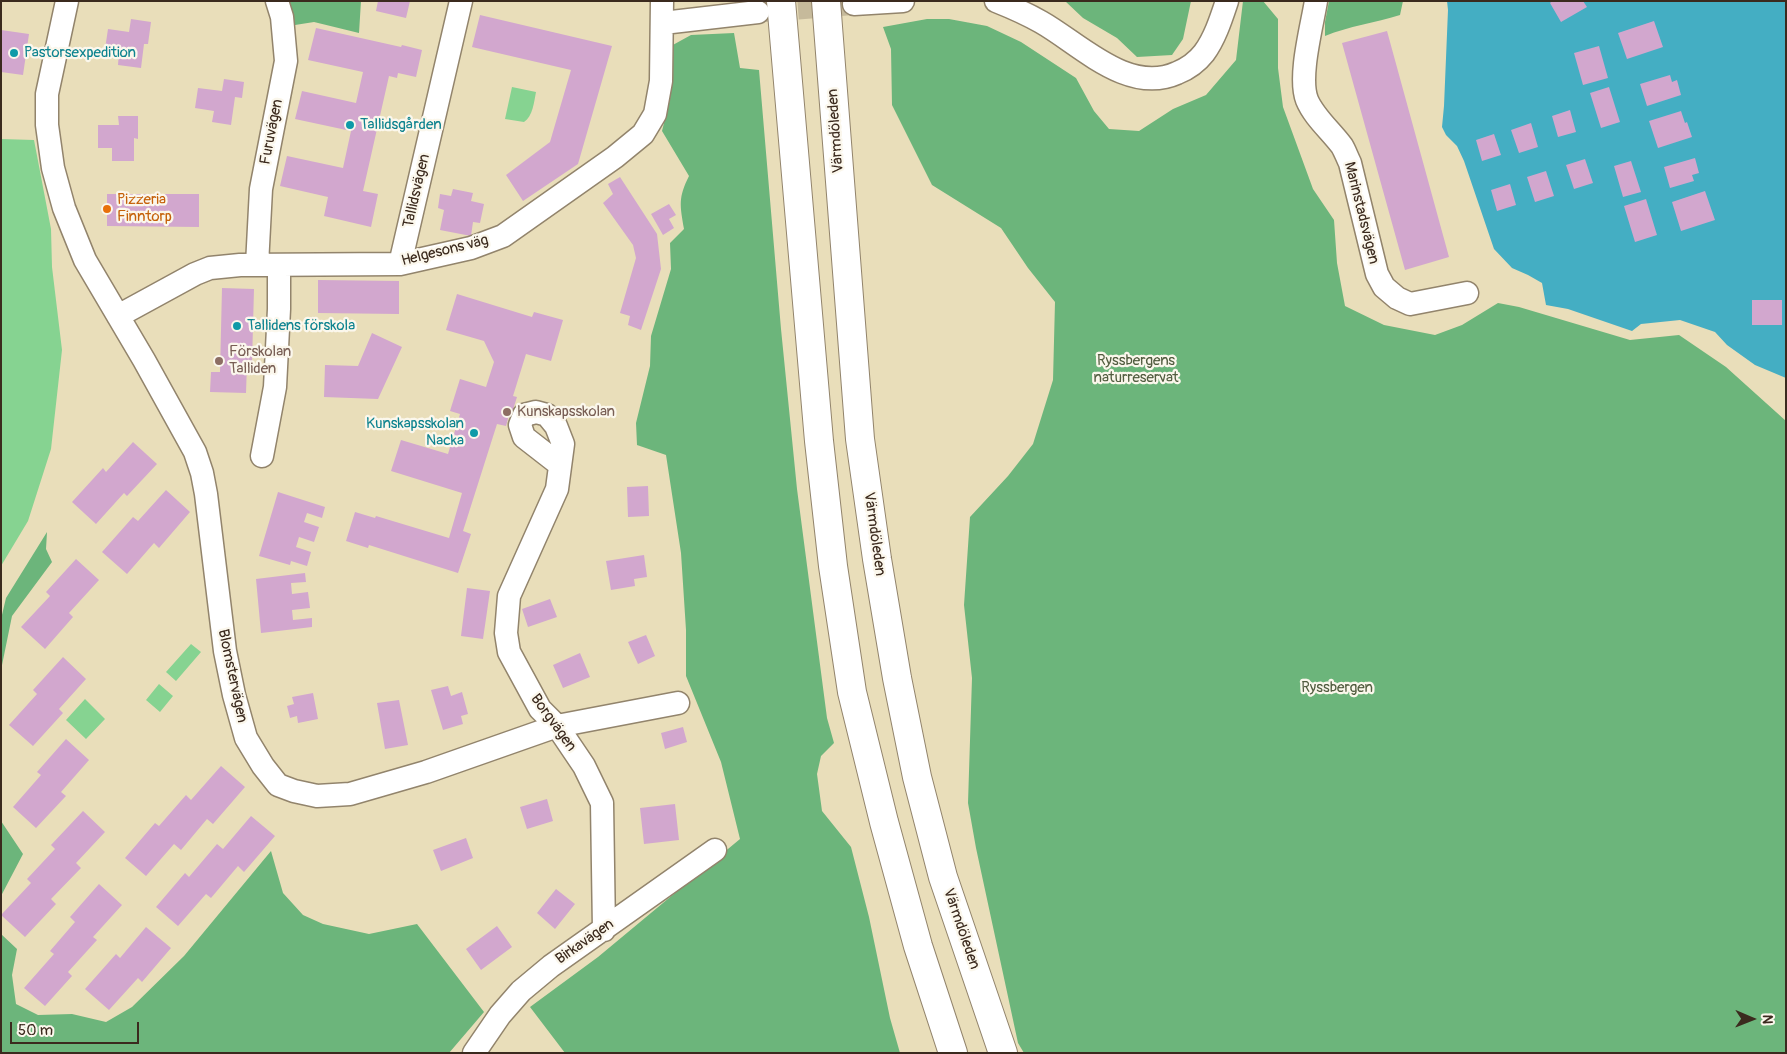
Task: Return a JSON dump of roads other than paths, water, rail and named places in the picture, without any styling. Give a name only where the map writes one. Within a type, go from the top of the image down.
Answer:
[{"type":"highway","name":"Värmdöleden","points":[[826,1],[860,439],[877,559],[897,678],[917,777],[946,884],[1003,1053]]},
{"type":"highway","points":[[769,7],[833,566],[852,692],[884,822],[918,946],[950,1046]]},
{"type":"highway","points":[[973,964],[1020,1053]]},
{"type":"street","name":"Blomstervägen","points":[[66,1],[47,94],[49,151],[62,200],[76,240],[90,270],[163,393],[199,462],[206,494],[225,651],[234,696],[246,738],[278,784],[294,791],[317,796],[350,794],[426,772],[557,726],[678,703]]},
{"type":"street","name":"Furuvägen","points":[[262,456],[275,387],[280,308],[268,265],[262,181],[286,61],[282,17],[277,1]]},
{"type":"street","name":"Tallidsvägen","points":[[400,264],[461,1]]},
{"type":"street","name":"Helgesons väg","points":[[118,316],[195,274],[210,268],[268,265],[400,264],[471,248],[503,236],[615,157],[644,134],[655,114],[661,80],[662,1]]},
{"type":"street","points":[[854,4],[902,1]]},
{"type":"street","points":[[996,1],[1041,22],[1116,71],[1136,77],[1156,79],[1172,75],[1187,68],[1203,55],[1213,38],[1227,1]]},
{"type":"street","name":"Marinstadsvägen","points":[[1316,1],[1305,70],[1304,84],[1307,100],[1343,148],[1350,163],[1380,281],[1394,296],[1410,304],[1467,293]]},
{"type":"street","points":[[663,23],[769,7]]},
{"type":"street","name":"Borgvägen","points":[[560,465],[557,489],[509,596],[506,633],[509,652],[540,710],[557,726],[584,766],[602,803],[604,930]]},
{"type":"street","name":"Birkavägen","points":[[474,1053],[500,1015],[522,991],[552,966],[715,850]]},
{"type":"water","points":[[1447,1],[1786,1],[1786,378],[1755,365],[1727,345],[1715,332],[1680,320],[1641,324],[1632,331],[1568,309],[1546,305],[1542,283],[1512,268],[1494,249],[1464,161],[1457,146],[1446,135],[1442,127]]},
{"type":"tunnel","points":[[765,11],[854,4]]},
{"type":"place","name":"Pastorsexpedition","points":[[14,53]]},
{"type":"place","name":"Tallidsgården","points":[[350,125]]},
{"type":"place","name":"Pizzeria Finntorp","points":[[107,209]]},
{"type":"place","name":"Tallidens förskola","points":[[237,326]]},
{"type":"place","name":"Förskolan Talliden","points":[[219,361]]},
{"type":"place","name":"Kunskapsskolan","points":[[507,412]]},
{"type":"place","name":"Kunskapsskolan Nacka","points":[[474,433]]},
{"type":"park label","name":"Ryssbergens naturreservat","points":[[1136,370]]},
{"type":"park label","name":"Ryssbergen","points":[[1337,688]]}]
